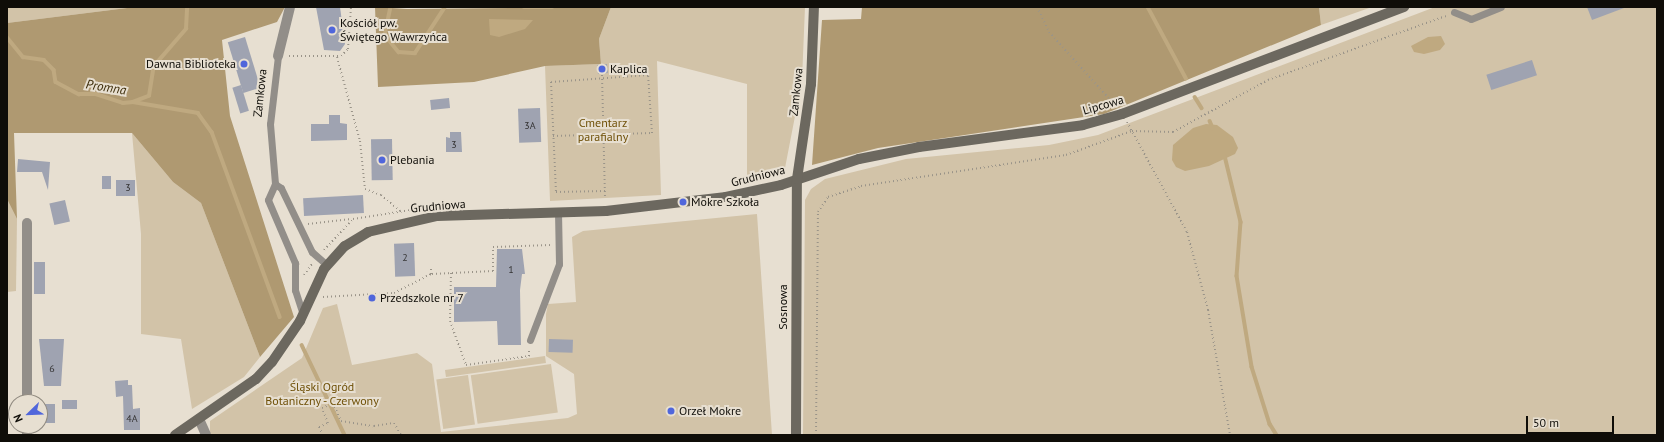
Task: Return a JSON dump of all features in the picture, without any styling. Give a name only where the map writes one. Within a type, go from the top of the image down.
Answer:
[{"type":"street","name":"Zamkowa","points":[[282,56],[290,7]]},
{"type":"street","name":"Zamkowa","points":[[797,179],[811,84],[814,7]]},
{"type":"street","name":"Lipcowa","points":[[797,179],[859,159],[919,147],[1042,133],[1122,114],[1404,7]]},
{"type":"street","name":"Grudniowa","points":[[175,435],[256,378],[286,345],[303,315],[327,265],[356,238],[395,224],[437,216],[558,214],[726,197],[797,179]]},
{"type":"street","name":"Sosnowa","points":[[796,435],[797,179]]},
{"type":"street","points":[[26,223],[27,394]]},
{"type":"street","points":[[198,419],[206,435]]},
{"type":"lane","points":[[1454,12],[1471,20],[1501,7]]},
{"type":"lane","name":"Zamkowa","points":[[282,56],[270,124],[275,184],[268,200],[295,263],[296,290],[303,315]]},
{"type":"lane","points":[[275,184],[281,188],[298,223],[318,258],[327,265]]},
{"type":"lane","points":[[530,340],[554,281],[559,245],[558,214]]},
{"type":"path","points":[[282,56],[337,57],[348,49],[351,7]]},
{"type":"path","points":[[1037,7],[1049,32],[1122,114],[1191,245],[1208,310],[1230,435]]},
{"type":"path","points":[[816,435],[818,212],[821,204],[840,191],[861,186],[1066,155],[1132,131],[1172,132],[1268,80],[1454,12]]},
{"type":"path","points":[[337,57],[360,141],[365,189],[381,195],[400,211]]},
{"type":"path","points":[[553,136],[652,133],[648,75],[602,77],[550,82],[556,192],[605,191]]},
{"type":"path","points":[[602,77],[602,134],[605,198]]},
{"type":"path","points":[[298,223],[353,219],[422,208]]},
{"type":"path","points":[[302,280],[318,258],[353,219]]},
{"type":"path","points":[[319,297],[394,293],[432,274],[493,271],[493,247],[559,245]]},
{"type":"path","points":[[431,268],[432,274]]},
{"type":"path","points":[[451,273],[450,321],[466,365],[529,356],[530,340]]},
{"type":"path","points":[[323,435],[319,427],[328,423],[322,408],[333,403],[341,421],[347,419],[353,424],[374,426],[394,423],[401,435]]},
{"type":"green space","points":[[7,7],[135,7],[7,23]]},
{"type":"green space","name":"Cmentarz parafialny","points":[[611,7],[805,7],[802,80],[785,168],[747,183],[747,84],[657,61],[661,195],[550,201],[545,66],[601,64],[599,39]]},
{"type":"green space","points":[[1319,7],[1372,7],[1321,25]]},
{"type":"green space","points":[[1435,7],[1657,7],[1657,435],[803,435],[805,200],[811,189],[825,179],[906,159],[1049,145],[1098,135]]},
{"type":"green space","points":[[132,133],[173,182],[201,203],[260,357],[244,377],[192,409],[181,339],[141,334],[141,234]]},
{"type":"green space","points":[[7,199],[17,219],[16,291],[7,292]]},
{"type":"green space","name":"Śląski Ogród Botaniczny - Czerwony","points":[[757,214],[772,435],[210,435],[210,421],[302,358],[323,308],[337,304],[352,365],[417,353],[432,364],[441,432],[568,418],[577,414],[574,374],[546,356],[546,314],[548,304],[576,302],[572,237],[583,231]]},
{"type":"green space","points":[[545,356],[546,363],[446,377],[445,370]]},
{"type":"green space","points":[[551,364],[558,413],[478,424],[471,375]]},
{"type":"green space","points":[[468,375],[475,425],[443,429],[436,379]]},
{"type":"shaded area","points":[[135,7],[285,7],[277,22],[222,40],[230,116],[294,317],[260,357],[201,203],[173,182],[132,133],[14,133],[17,219],[7,199],[7,23]]},
{"type":"shaded area","points":[[375,7],[407,9],[611,7],[599,39],[601,64],[545,66],[474,82],[378,87]]},
{"type":"shaded area","points":[[862,7],[1319,7],[1321,25],[1104,114],[878,148],[812,165],[822,20],[861,19]]},
{"type":"shaded area","points":[[489,19],[533,20],[525,29],[499,37],[490,35]]},
{"type":"shaded area","points":[[1441,36],[1445,44],[1440,50],[1424,54],[1414,52],[1411,46],[1428,37]]},
{"type":"shaded area","points":[[1206,124],[1217,125],[1233,137],[1238,148],[1235,154],[1209,166],[1185,171],[1176,167],[1172,160],[1173,145],[1193,128]]},
{"type":"building","name":"Kościół pw. Świętego Wawrzyńca","points":[[316,7],[340,7],[345,44],[340,51],[324,50]]},
{"type":"building","points":[[1587,7],[1624,7],[1624,8],[1592,20]]},
{"type":"building","name":"Dawna Biblioteka","points":[[245,37],[260,88],[243,93],[228,42]]},
{"type":"building","points":[[1532,60],[1537,75],[1491,90],[1486,75]]},
{"type":"building","name":"Kaplica","points":[[607,64],[608,73],[598,74],[597,65]]},
{"type":"building","points":[[241,85],[249,111],[240,113],[232,88]]},
{"type":"building","points":[[449,98],[450,108],[431,110],[430,100]]},
{"type":"building","points":[[540,108],[541,142],[519,143],[518,109]]},
{"type":"building","points":[[329,115],[340,115],[340,123],[347,124],[347,140],[311,141],[311,124],[329,124]]},
{"type":"building","points":[[450,132],[461,132],[462,152],[446,152],[446,137],[450,138]]},
{"type":"building","name":"Plebania","points":[[371,139],[392,139],[393,180],[372,180]]},
{"type":"building","points":[[18,159],[50,162],[48,190],[42,172],[17,172]]},
{"type":"building","points":[[102,176],[111,176],[111,189],[102,189]]},
{"type":"building","points":[[116,180],[135,180],[135,196],[116,196]]},
{"type":"building","points":[[363,195],[364,213],[304,216],[303,198]]},
{"type":"building","points":[[65,200],[70,221],[54,225],[49,204]]},
{"type":"building","points":[[414,243],[415,276],[395,277],[394,244]]},
{"type":"building","points":[[497,249],[522,249],[525,274],[522,274],[520,290],[521,345],[498,345],[497,321],[454,322],[454,287],[496,287]]},
{"type":"building","points":[[34,262],[45,262],[45,294],[34,294]]},
{"type":"building","points":[[39,339],[64,339],[61,386],[44,386]]},
{"type":"building","points":[[549,339],[573,340],[573,353],[549,352]]},
{"type":"building","points":[[128,380],[128,385],[132,385],[133,409],[140,408],[140,430],[124,430],[123,396],[116,397],[115,381]]},
{"type":"building","points":[[62,400],[77,400],[77,409],[62,409]]},
{"type":"building","points":[[48,404],[55,404],[55,423],[48,423]]},
{"type":"waterway","name":"Promna","points":[[7,37],[23,57],[44,60],[54,70],[56,82],[79,94],[96,94],[123,103],[133,102],[149,96],[154,66],[186,29],[187,7]]},
{"type":"waterway","name":"Promna","points":[[391,7],[385,35],[399,52],[415,53],[445,7]]},
{"type":"waterway","name":"Promna","points":[[524,7],[552,7]]},
{"type":"waterway","points":[[1148,7],[1186,78]]},
{"type":"waterway","points":[[1195,97],[1202,108]]},
{"type":"waterway","points":[[133,102],[198,113],[212,132],[280,317]]},
{"type":"waterway","points":[[1210,121],[1213,128]]},
{"type":"waterway","points":[[1225,156],[1241,222],[1237,276],[1252,367],[1270,424],[1277,435]]},
{"type":"waterway","points":[[302,345],[345,435]]},
{"type":"place","name":"Kościół pw. Świętego Wawrzyńca","points":[[332,30]]},
{"type":"place","name":"Dawna Biblioteka","points":[[244,64]]},
{"type":"place","name":"Kaplica","points":[[602,69]]},
{"type":"place","name":"Plebania","points":[[382,160]]},
{"type":"place","name":"Mokre Szkoła","points":[[683,202]]},
{"type":"place","name":"Przedszkole nr 7","points":[[372,298]]},
{"type":"place","name":"Orzeł Mokre","points":[[671,411]]}]
